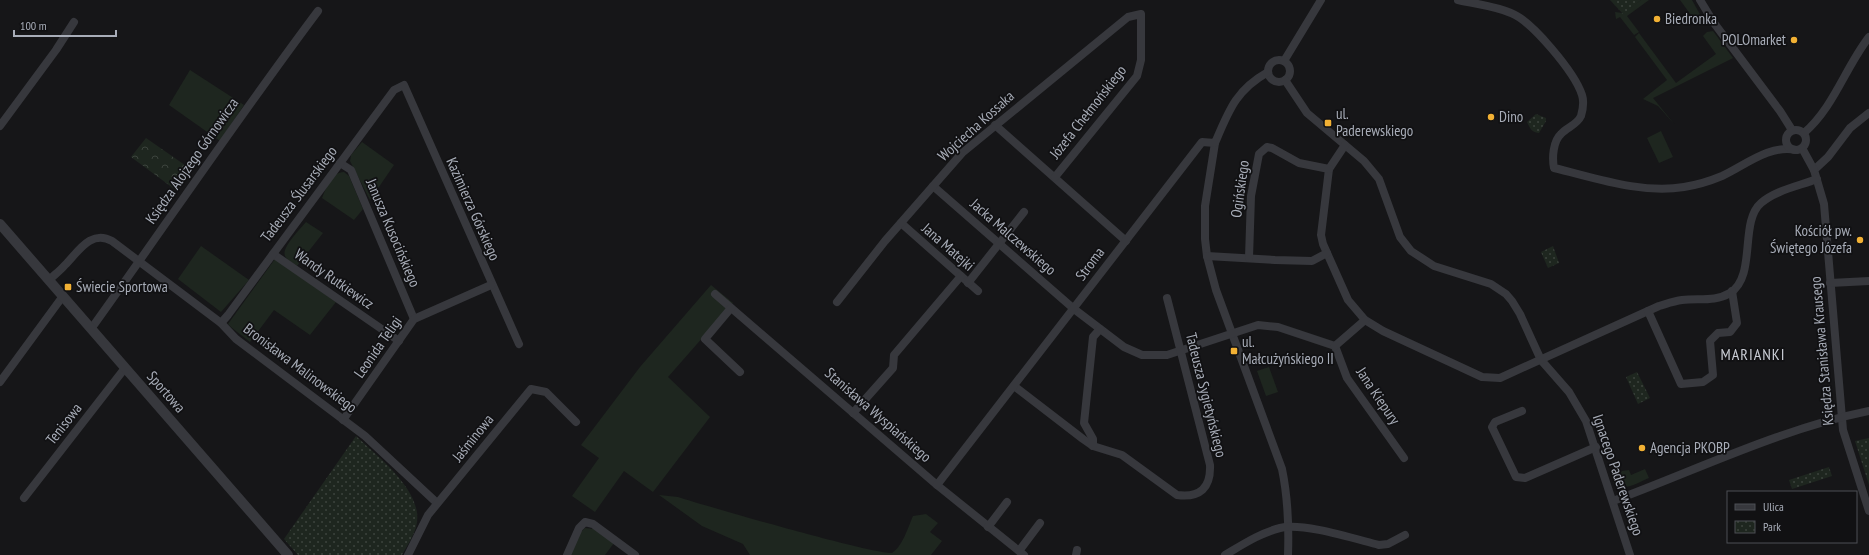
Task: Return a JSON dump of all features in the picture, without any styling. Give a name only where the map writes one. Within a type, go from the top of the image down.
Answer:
[{"type":"street","points":[[1284,61],[1321,0]]},
{"type":"street","points":[[1458,0],[1512,13],[1521,19],[1540,34],[1573,78],[1582,94],[1583,107],[1577,122],[1561,133],[1556,139],[1553,159],[1554,168],[1643,188],[1675,188],[1705,182],[1722,176],[1767,154],[1786,142]]},
{"type":"street","points":[[1700,0],[1714,23],[1780,111],[1792,130]]},
{"type":"street","name":"Księdza Alojzego Górnowicza","points":[[91,329],[140,261],[248,104],[318,11]]},
{"type":"street","name":"Wojciecha Kossaka","points":[[837,302],[901,223],[962,153],[1128,17],[1141,14]]},
{"type":"street","name":"Józefa Chełmońskiego","points":[[1055,177],[1137,76],[1141,60],[1141,14]]},
{"type":"street","points":[[0,126],[56,50],[74,22]]},
{"type":"street","points":[[1804,133],[1817,122],[1827,108],[1860,48],[1869,37]]},
{"type":"street","points":[[1268,72],[1273,80],[1277,82],[1285,80],[1290,70],[1284,61],[1275,60],[1271,63],[1268,72],[1251,82],[1230,108],[1215,143],[1205,206],[1207,256],[1216,290],[1231,333],[1280,463],[1286,490],[1289,527],[1288,555]]},
{"type":"street","name":"Ignacego Paderewskiego","points":[[1285,80],[1307,113],[1364,161],[1379,179],[1400,237],[1411,251],[1425,262],[1491,284],[1506,294],[1520,314],[1541,360],[1576,402],[1586,421],[1630,555]]},
{"type":"street","name":"Tadeusza Ślusarskiego","points":[[221,323],[394,90],[404,85]]},
{"type":"street","name":"Kazimierza Górskiego","points":[[404,85],[491,285],[519,344]]},
{"type":"street","points":[[1814,170],[1828,157],[1850,128],[1869,112]]},
{"type":"street","points":[[995,125],[1126,241]]},
{"type":"street","points":[[1767,154],[1784,148],[1799,149],[1806,143],[1804,133],[1799,130],[1792,130],[1787,135],[1786,142],[1790,147],[1799,149]]},
{"type":"street","name":"Stroma","points":[[937,484],[1074,310],[1202,142],[1215,143]]},
{"type":"street","points":[[1345,145],[1329,169],[1321,227],[1323,244],[1348,300],[1365,320],[1383,331],[1482,377],[1500,378],[1562,352],[1648,311],[1670,303],[1682,300],[1712,299],[1732,291]]},
{"type":"street","name":"Ogińskiego","points":[[1248,258],[1251,196],[1259,154],[1262,150],[1267,147],[1272,148],[1299,163],[1329,169]]},
{"type":"street","name":"Księdza Stanisława Krausego","points":[[1799,149],[1814,170],[1824,204],[1842,430],[1869,511]]},
{"type":"street","name":"Janusza Kusocińskiego","points":[[340,163],[351,170],[414,320]]},
{"type":"street","points":[[1648,311],[1681,384],[1703,382],[1713,375],[1710,341],[1718,333],[1730,332],[1737,323],[1732,291],[1742,273],[1752,220],[1758,206],[1774,194],[1817,180]]},
{"type":"street","name":"Jacka Malczewskiego","points":[[933,186],[1074,310],[1124,346],[1142,355],[1160,356],[1180,351],[1258,325],[1270,324],[1335,346]]},
{"type":"street","points":[[968,282],[1024,212]]},
{"type":"street","name":"Jana Matejki","points":[[901,223],[978,291]]},
{"type":"street","name":"Sportowa","points":[[0,224],[288,555]]},
{"type":"street","name":"Bronisława Malinowskiego","points":[[49,280],[84,243],[94,238],[106,238],[140,261],[221,323],[236,339],[365,436],[437,503]]},
{"type":"street","points":[[1207,256],[1312,260],[1327,253]]},
{"type":"street","name":"Wandy Rutkiewicz","points":[[273,254],[399,341]]},
{"type":"street","points":[[853,413],[893,368],[894,355],[961,276]]},
{"type":"street","points":[[1830,283],[1869,281]]},
{"type":"street","name":"Leonida Teligi","points":[[343,420],[414,320],[491,285]]},
{"type":"street","name":"Stanisława Wyspiańskiego","points":[[715,294],[853,413],[1021,553]]},
{"type":"street","points":[[0,382],[63,296]]},
{"type":"street","name":"Tadeusza Sygietyńskiego","points":[[1014,386],[1093,446],[1122,455],[1177,495],[1191,496],[1203,490],[1208,482],[1210,465],[1167,298]]},
{"type":"street","points":[[731,308],[705,340],[740,372]]},
{"type":"street","points":[[1335,346],[1365,320]]},
{"type":"street","points":[[1093,446],[1093,439],[1084,423],[1093,337],[1100,329]]},
{"type":"street","name":"Jana Kiepury","points":[[1335,346],[1347,378],[1404,458]]},
{"type":"street","name":"Tenisowa","points":[[24,498],[125,368]]},
{"type":"street","name":"Jaśminowa","points":[[408,555],[428,515],[531,389],[546,392],[576,422]]},
{"type":"street","points":[[1522,411],[1495,422],[1492,427],[1516,477],[1525,478],[1596,448]]},
{"type":"street","points":[[1613,501],[1788,433],[1841,417],[1869,411]]},
{"type":"street","points":[[988,527],[1007,502]]},
{"type":"street","points":[[567,555],[578,528],[585,522],[593,524],[635,555]]},
{"type":"street","points":[[1021,553],[1040,522]]},
{"type":"street","points":[[1225,555],[1260,536],[1280,528],[1289,527],[1306,528],[1379,545],[1388,544],[1405,536]]},
{"type":"green space","points":[[1610,0],[1641,0],[1623,14]]},
{"type":"green space","points":[[1641,0],[1649,0],[1627,16],[1639,32],[1634,35],[1620,17],[1616,19],[1615,12],[1623,13]]},
{"type":"green space","points":[[1680,0],[1692,0],[1702,18],[1696,22]]},
{"type":"green space","points":[[1713,31],[1733,58],[1653,98],[1675,125],[1658,106],[1643,99],[1667,80],[1635,37],[1639,33],[1676,83],[1716,54],[1703,36],[1707,32]]},
{"type":"green space","points":[[190,70],[244,105],[220,141],[169,105]]},
{"type":"green space","points":[[1536,114],[1546,118],[1546,121],[1539,133],[1532,131],[1527,122]]},
{"type":"green space","points":[[1661,131],[1673,157],[1659,163],[1647,138]]},
{"type":"green space","points":[[146,138],[192,170],[177,191],[131,157]]},
{"type":"green space","points":[[362,142],[394,165],[370,200],[350,161],[351,155]]},
{"type":"green space","points":[[344,172],[349,176],[363,209],[354,220],[322,198],[327,185],[332,178],[339,173]]},
{"type":"green space","points":[[306,222],[323,233],[297,266],[287,259],[285,252],[292,238]]},
{"type":"green space","points":[[201,246],[249,280],[221,312],[178,279]]},
{"type":"green space","points":[[1553,246],[1559,263],[1548,268],[1541,252]]},
{"type":"green space","points":[[275,259],[336,302],[310,335],[274,310],[250,342],[228,324]]},
{"type":"green space","points":[[711,285],[733,303],[668,377],[710,417],[653,492],[624,471],[595,512],[572,496],[599,458],[581,445],[640,367]]},
{"type":"green space","points":[[1269,367],[1278,392],[1266,396],[1257,371]]},
{"type":"green space","points":[[1637,372],[1650,398],[1638,404],[1626,377]]},
{"type":"green space","points":[[356,436],[398,477],[414,501],[417,514],[416,527],[412,538],[402,555],[298,555],[284,539]]},
{"type":"green space","points":[[1869,438],[1869,485],[1855,441]]},
{"type":"green space","points":[[1829,467],[1832,476],[1792,489],[1789,480]]},
{"type":"green space","points":[[1645,469],[1649,478],[1635,484],[1621,487],[1613,482],[1622,471],[1629,470],[1631,475]]},
{"type":"green space","points":[[659,495],[678,497],[824,539],[879,552],[892,553],[902,541],[913,516],[926,514],[938,523],[930,532],[942,541],[931,555],[750,555],[743,544],[702,526]]},
{"type":"green space","points":[[585,528],[594,529],[614,543],[605,555],[570,555],[579,534]]},
{"type":"place","name":"Biedronka","points":[[1657,19]]},
{"type":"place","name":"POLOmarket","points":[[1794,40]]},
{"type":"place","name":"Dino","points":[[1491,117]]},
{"type":"place","name":"ul. Paderewskiego","points":[[1328,123]]},
{"type":"place","name":"Kościół pw. Świętego Józefa","points":[[1860,240]]},
{"type":"place","name":"Świecie Sportowa","points":[[68,287]]},
{"type":"place","name":"ul. Małcużyńskiego II","points":[[1234,351]]},
{"type":"place","name":"Agencja PKOBP","points":[[1642,448]]},
{"type":"district","name":"MARIANKI","points":[[1753,354]]}]
